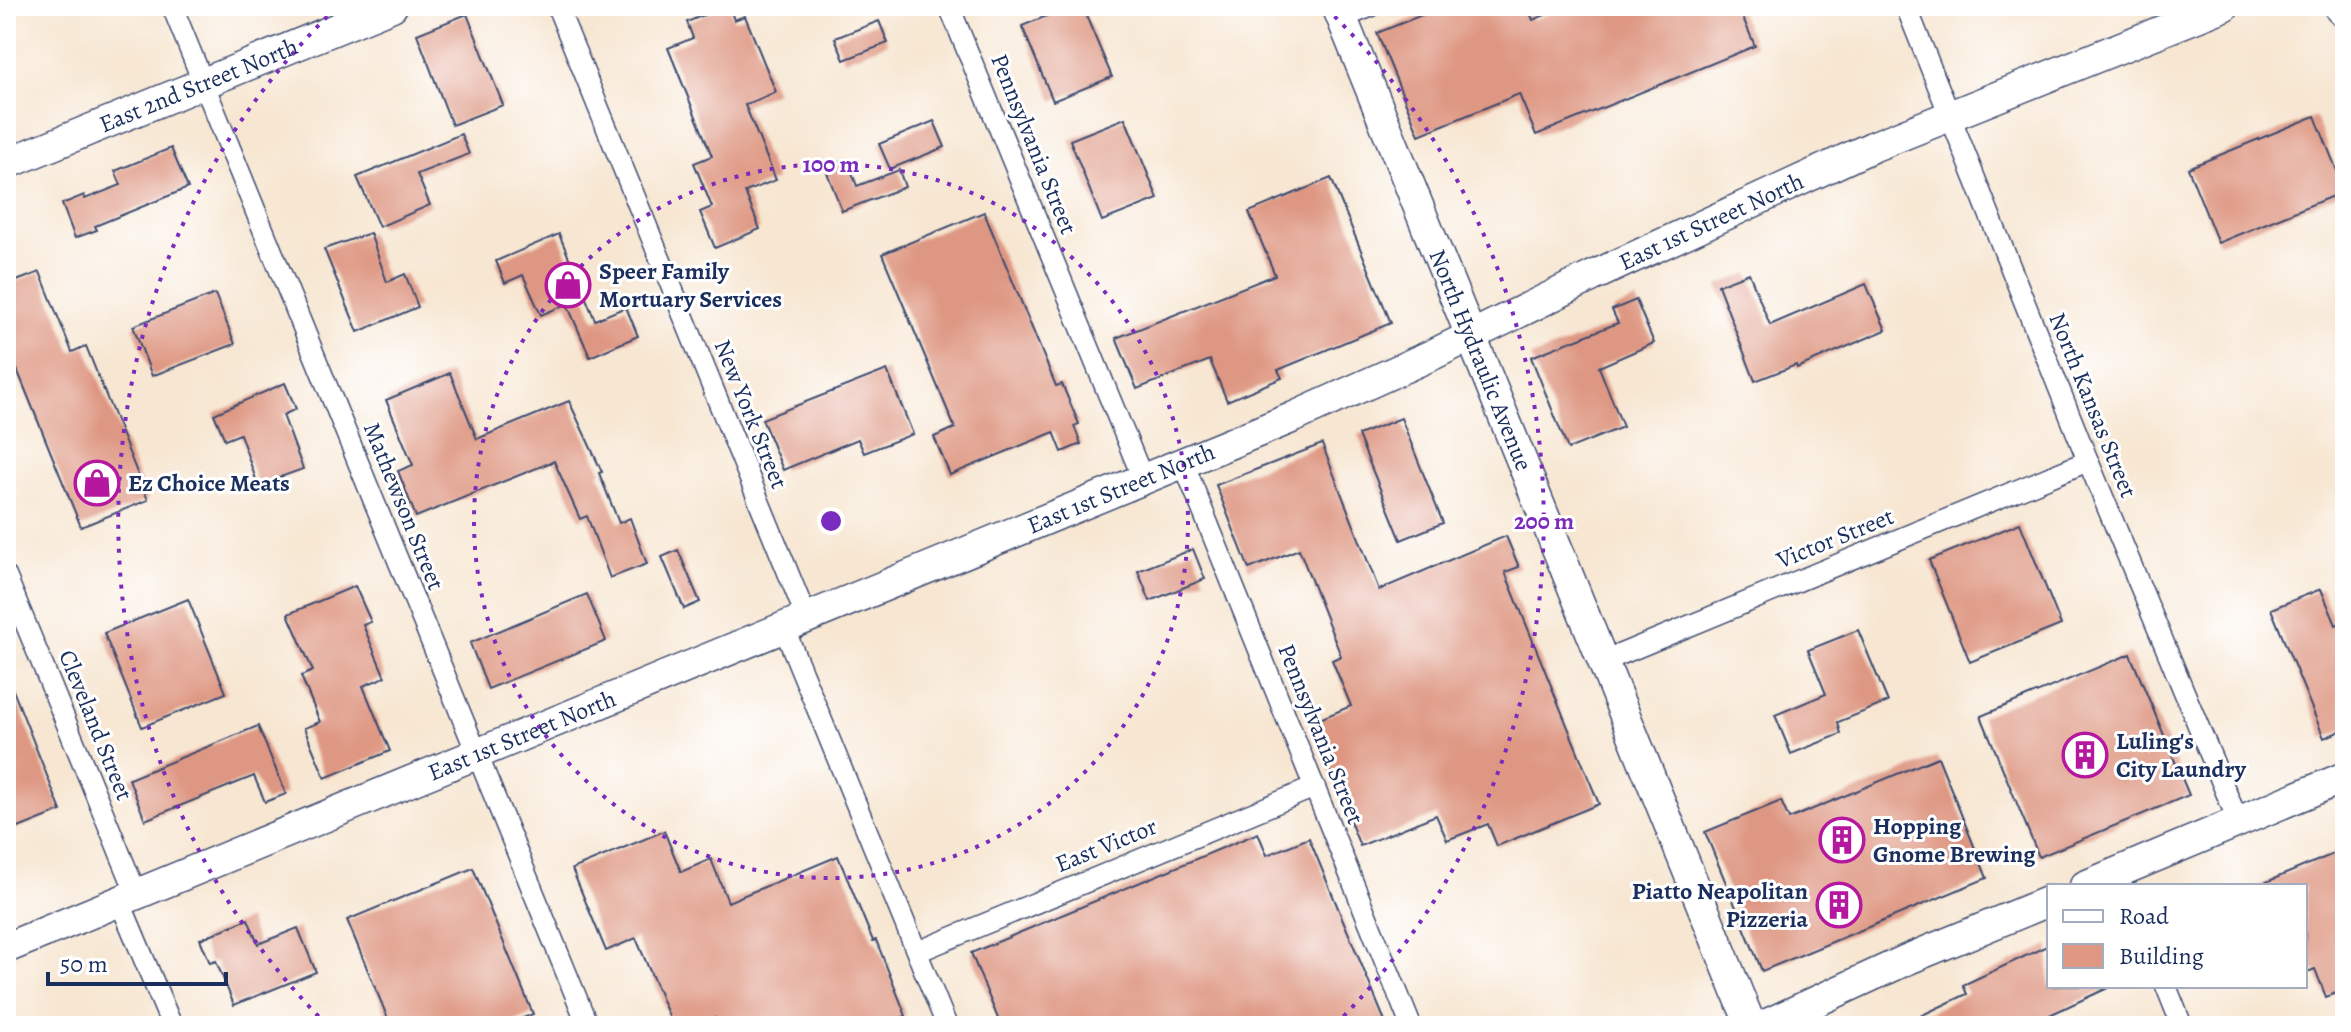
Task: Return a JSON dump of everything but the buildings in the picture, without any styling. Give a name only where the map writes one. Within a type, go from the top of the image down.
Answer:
[{"type":"street","name":"Mathewson Street","points":[[172,6],[588,1026]]},
{"type":"street","name":"East 2nd Street North","points":[[6,164],[392,6]]},
{"type":"street","name":"New York Street","points":[[557,6],[796,623],[947,1026]]},
{"type":"street","name":"Pennsylvania Street","points":[[949,6],[1143,479]]},
{"type":"street","points":[[1339,12],[1372,6]]},
{"type":"street","name":"North Kansas Street","points":[[1906,6],[2088,461],[2238,821]]},
{"type":"street","name":"East 1st Street North","points":[[6,948],[1294,417],[1872,147],[2224,6]]},
{"type":"street","name":"North Hydraulic Avenue","points":[[1339,12],[1751,1026]]},
{"type":"street","name":"Victor Street","points":[[1602,662],[2088,461]]},
{"type":"street","name":"Pennsylvania Street","points":[[1183,462],[1411,1026]]},
{"type":"street","name":"Cleveland Street","points":[[6,576],[129,898],[172,1026]]},
{"type":"street","points":[[2096,884],[2122,879],[2238,821],[2345,777]]},
{"type":"street","name":"East Victor","points":[[917,952],[1315,787]]},
{"type":"street","points":[[1763,1026],[1893,966],[2047,902]]},
{"type":"street","points":[[2167,988],[2182,1026]]},
{"type":"place","name":"Speer Family Mortuary Services","points":[[568,285]]},
{"type":"place","name":"Ez Choice Meats","points":[[97,483]]},
{"type":"place","name":"Luling's City Laundry","points":[[2085,755]]},
{"type":"place","name":"Hopping Gnome Brewing","points":[[1842,840]]},
{"type":"place","name":"Piatto Neapolitan Pizzeria","points":[[1839,905]]}]
